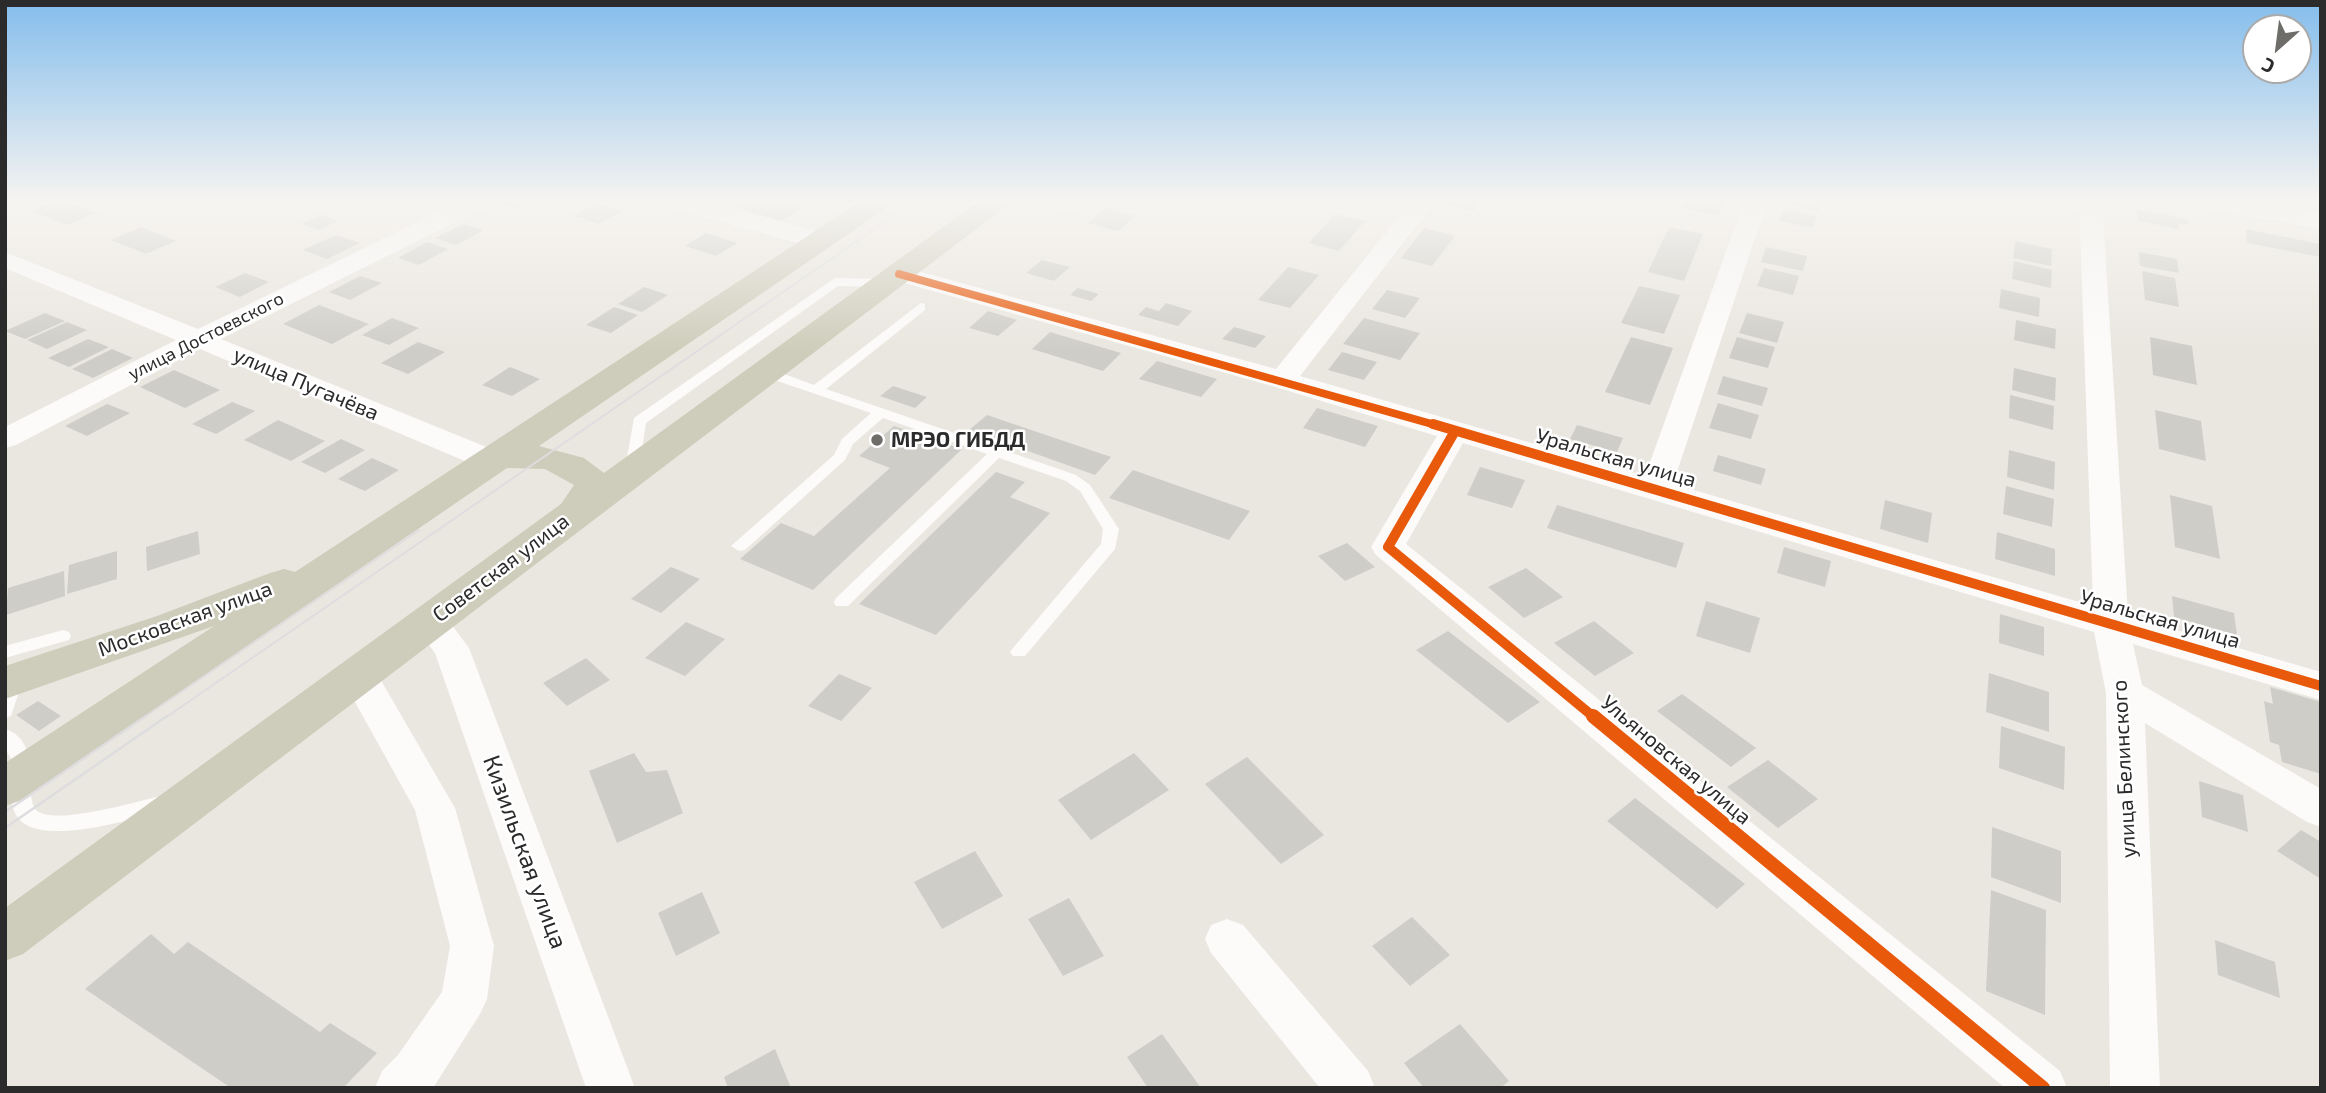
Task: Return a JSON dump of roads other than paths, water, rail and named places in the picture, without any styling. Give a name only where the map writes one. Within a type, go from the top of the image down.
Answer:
[{"type":"main road","points":[[14,782],[806,250]]},
{"type":"main road","name":"Советская улица","points":[[5,938],[930,250]]},
{"type":"main road","points":[[490,460],[510,455],[554,459],[585,473],[593,483],[575,512]]},
{"type":"main road","name":"Московская улица","points":[[7,682],[172,626],[363,549]]},
{"type":"street","name":"улица Достоевского","points":[[5,439],[380,250]]},
{"type":"street","points":[[1282,380],[1384,250]]},
{"type":"street","points":[[1656,489],[1739,250]]},
{"type":"street","name":"улица Белинского","points":[[2093,250],[2111,626],[2124,693],[2135,1088]]},
{"type":"street","name":"улица Пугачёва","points":[[5,259],[490,460]]},
{"type":"street","name":"Уральская улица","points":[[892,278],[1282,380],[2321,686]]},
{"type":"street","name":"Ульяновская улица","points":[[1455,431],[1388,547],[2043,1088]]},
{"type":"street","name":"Кизильская улица","points":[[430,622],[451,648],[611,1088]]},
{"type":"street","points":[[359,675],[435,808],[472,946],[464,999],[415,1072],[399,1088]]},
{"type":"street","points":[[2124,693],[2321,810]]},
{"type":"street","points":[[1227,939],[1351,1088]]},
{"type":"lane","points":[[632,470],[639,421],[835,282],[892,278]]},
{"type":"lane","points":[[817,389],[921,307]]},
{"type":"lane","points":[[765,372],[998,451],[1071,478],[1085,488],[1111,529],[1109,545],[1019,652]]},
{"type":"lane","points":[[739,546],[840,457],[846,442],[882,411]]},
{"type":"lane","points":[[842,602],[998,451]]},
{"type":"lane","points":[[7,682],[63,636]]},
{"type":"lane","points":[[5,736],[20,756],[14,782],[25,814],[33,821],[49,824],[78,821],[194,797]]},
{"type":"tram line","points":[[165,718],[844,250]]},
{"type":"tram line","points":[[143,718],[419,530]]},
{"type":"tram line","points":[[5,812],[146,716]]},
{"type":"tram line","points":[[5,828],[167,716]]},
{"type":"place","name":"МРЭО ГИБДД","points":[[877,440]]}]
